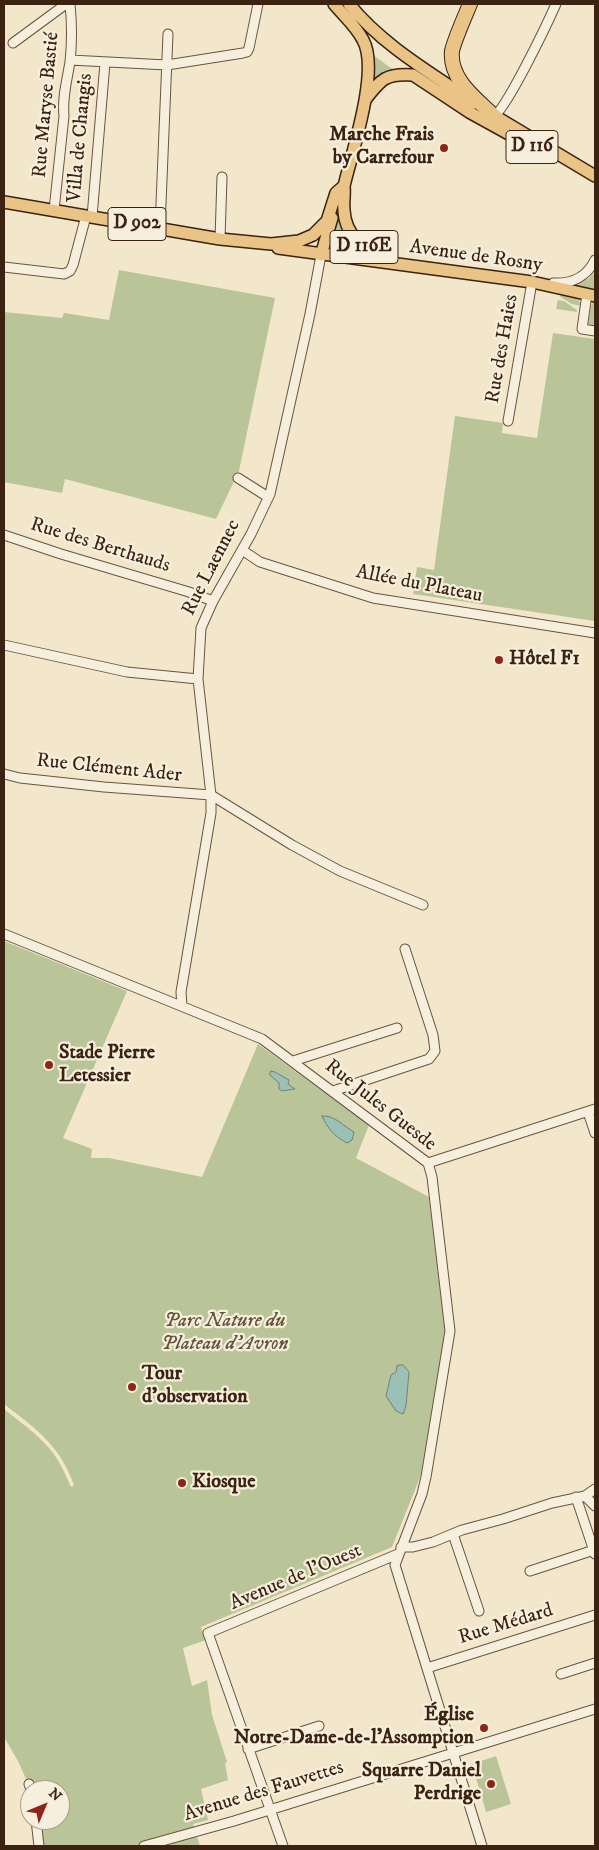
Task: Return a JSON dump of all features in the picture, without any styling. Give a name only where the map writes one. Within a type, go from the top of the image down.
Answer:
[{"type":"highway","points":[[470,4],[452,50],[452,64],[460,82],[488,118]]},
{"type":"main road","name":"Rue Laennec","points":[[334,4],[363,39],[370,67],[365,100],[344,186],[344,217],[350,232],[364,248],[382,256],[428,267]]},
{"type":"main road","name":"D 116","points":[[349,4],[386,41],[488,118]]},
{"type":"main road","name":"D 116","points":[[365,100],[379,82],[386,77],[403,74],[413,75],[595,176]]},
{"type":"main road","name":"Rue Laennec","points":[[302,240],[313,235],[324,225],[336,193],[344,186]]},
{"type":"main road","name":"Rue Laennec","points":[[321,255],[339,194],[344,186]]},
{"type":"main road","name":"D 902","points":[[4,202],[220,239],[271,244],[302,240]]},
{"type":"main road","points":[[302,240],[312,245],[321,255]]},
{"type":"main road","name":"D 902","points":[[271,244],[276,248],[321,255]]},
{"type":"main road","name":"Avenue de Rosny","points":[[321,255],[411,267],[428,267],[532,282],[591,295]]},
{"type":"street","points":[[13,43],[66,4]]},
{"type":"street","name":"Rue Maryse Bastié","points":[[54,210],[64,116],[63,106],[70,60],[72,26],[70,4]]},
{"type":"street","points":[[70,60],[167,65],[247,52],[258,4]]},
{"type":"street","points":[[488,118],[507,100],[556,4]]},
{"type":"street","points":[[160,228],[168,34]]},
{"type":"street","name":"Villa de Changis","points":[[4,267],[64,274],[74,265],[89,216],[105,63]]},
{"type":"street","points":[[220,239],[222,177]]},
{"type":"street","name":"Rue Laennec","points":[[182,1006],[181,992],[211,813],[211,795],[198,679],[201,628],[213,601],[242,550],[268,497],[310,314],[321,255]]},
{"type":"street","points":[[532,282],[570,283],[586,273],[592,267],[595,260]]},
{"type":"street","name":"Rue des Haies","points":[[508,421],[532,282]]},
{"type":"street","points":[[591,295],[582,329],[595,331]]},
{"type":"street","points":[[238,478],[268,497]]},
{"type":"street","name":"Rue des Berthauds","points":[[4,534],[61,554],[189,592],[213,601]]},
{"type":"street","name":"Allée du Plateau","points":[[242,550],[260,562],[373,598],[595,633]]},
{"type":"street","points":[[4,645],[127,672],[198,679]]},
{"type":"street","name":"Rue Clément Ader","points":[[4,774],[20,778],[104,787],[211,795]]},
{"type":"street","points":[[211,795],[292,845],[340,871],[423,905]]},
{"type":"street","name":"Rue Jules Guesde","points":[[4,934],[262,1038],[428,1163],[432,1177],[450,1331],[426,1478],[422,1494],[399,1551]]},
{"type":"street","points":[[332,1091],[429,1059],[435,1051],[434,1035],[405,949]]},
{"type":"street","points":[[293,1061],[397,1028]]},
{"type":"street","points":[[428,1163],[592,1110],[595,1132]]},
{"type":"street","points":[[580,1497],[595,1489]]},
{"type":"street","points":[[580,1497],[595,1506]]},
{"type":"street","points":[[530,1571],[594,1553],[580,1497]]},
{"type":"street","name":"Avenue de l'Ouest","points":[[248,1749],[208,1633],[399,1551],[433,1542],[552,1503],[580,1497]]},
{"type":"street","points":[[453,1534],[479,1611]]},
{"type":"street","points":[[399,1551],[395,1565],[482,1846]]},
{"type":"street","name":"Rue Médard","points":[[427,1668],[595,1615]]},
{"type":"street","points":[[561,1674],[595,1663]]},
{"type":"street","name":"Avenue des Fauvettes","points":[[144,1846],[595,1709]]},
{"type":"street","points":[[283,1846],[248,1749],[319,1726]]},
{"type":"street","points":[[37,1830],[39,1846]]},
{"type":"green space","points":[[373,55],[395,71],[371,83],[373,72]]},
{"type":"green space","points":[[337,211],[350,241],[365,255],[324,251]]},
{"type":"green space","points":[[119,270],[275,298],[239,471],[216,519],[65,479],[62,493],[4,482],[4,312],[62,318],[64,313],[109,320]]},
{"type":"green space","points":[[595,272],[595,291],[574,287],[588,279]]},
{"type":"green space","points":[[561,295],[578,298],[581,306],[572,304],[560,297]]},
{"type":"green space","points":[[558,300],[564,301],[577,310],[577,312],[556,309]]},
{"type":"green space","points":[[593,302],[595,302],[595,328],[591,327],[588,323]]},
{"type":"green space","points":[[553,333],[595,339],[595,621],[413,594],[417,567],[434,570],[455,416],[503,423],[502,433],[537,438]]},
{"type":"green space","name":"Parc Nature du Plateau d'Avron","points":[[4,941],[127,991],[63,1138],[92,1149],[91,1158],[109,1158],[202,1177],[258,1044],[369,1125],[356,1158],[429,1197],[445,1332],[421,1475],[392,1547],[201,1627],[206,1640],[183,1648],[192,1686],[207,1680],[212,1715],[227,1762],[225,1763],[228,1780],[201,1789],[208,1820],[193,1824],[200,1846],[39,1846],[37,1830],[70,1830],[70,1780],[27,1780],[4,1737],[4,1409],[27,1427],[53,1452],[71,1487],[74,1485],[54,1448],[37,1430],[4,1404]]},
{"type":"green space","name":"Squarre Daniel Perdrige","points":[[496,1756],[511,1804],[486,1812],[472,1764]]},
{"type":"water","points":[[271,1071],[289,1080],[288,1084],[295,1089],[282,1091],[279,1089],[279,1083],[270,1075]]},
{"type":"water","points":[[322,1116],[335,1119],[354,1132],[352,1140],[347,1143],[338,1138]]},
{"type":"water","points":[[403,1365],[409,1372],[406,1406],[403,1414],[396,1411],[386,1396],[391,1375],[396,1372],[397,1366]]},
{"type":"place","name":"Marche Frais by Carrefour","points":[[444,148]]},
{"type":"place","name":"Hôtel F1","points":[[499,660]]},
{"type":"place","name":"Stade Pierre Letessier","points":[[49,1065]]},
{"type":"place","name":"Tour d'observation","points":[[132,1387]]},
{"type":"place","name":"Kiosque","points":[[182,1483]]},
{"type":"place","name":"Église Notre-Dame-de-l'Assomption","points":[[484,1728]]},
{"type":"place","name":"Squarre Daniel Perdrige","points":[[491,1784]]}]
